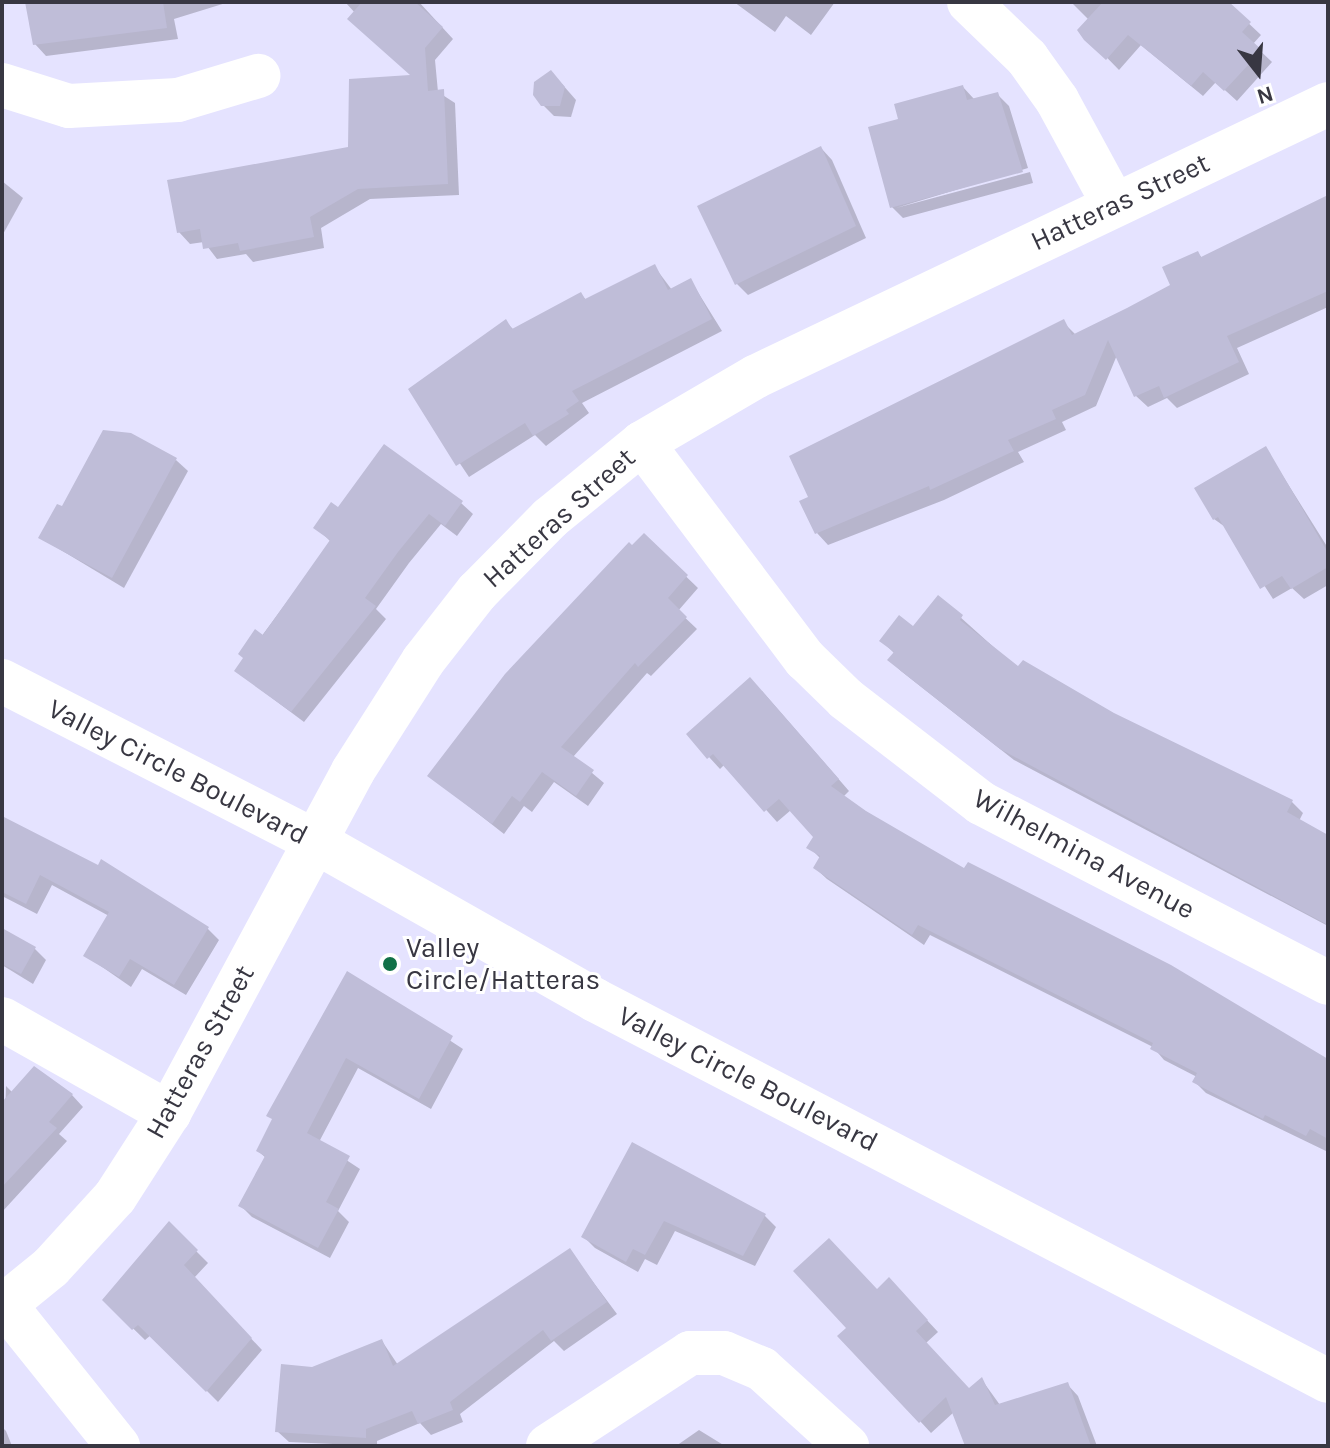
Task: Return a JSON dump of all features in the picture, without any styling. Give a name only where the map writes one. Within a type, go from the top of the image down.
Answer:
[{"type":"street","points":[[969,2],[1027,58],[1057,100],[1114,205]]},
{"type":"street","points":[[2,85],[69,106],[178,100],[258,76]]},
{"type":"street","name":"Hatteras Street","points":[[4,1306],[51,1267],[115,1197],[169,1113],[353,771],[423,661],[477,592],[550,518],[642,443],[768,370],[1328,104]]},
{"type":"street","name":"Wilhelmina Avenue","points":[[642,443],[805,659],[846,699],[981,803],[1328,983]]},
{"type":"street","name":"Valley Circle Boulevard","points":[[2,681],[316,842],[595,1000],[1328,1381]]},
{"type":"street","points":[[2,1019],[169,1113]]},
{"type":"street","points":[[4,1306],[118,1446]]},
{"type":"street","points":[[548,1446],[690,1353],[724,1353],[762,1369],[847,1446]]},
{"type":"building","points":[[25,2],[163,2],[167,28],[33,45]]},
{"type":"building","points":[[362,2],[415,2],[443,27],[425,48],[428,91],[444,89],[448,184],[358,189],[310,217],[314,237],[240,251],[238,243],[203,249],[200,229],[177,233],[167,180],[348,147],[349,79],[410,75],[347,19]]},
{"type":"building","points":[[1103,2],[1229,2],[1251,22],[1242,32],[1262,50],[1224,91],[1203,72],[1191,86],[1128,35],[1106,60],[1084,40],[1077,30]]},
{"type":"building","points":[[551,70],[565,87],[560,106],[541,106],[533,95],[534,82]]},
{"type":"building","points":[[963,85],[967,100],[998,92],[1023,172],[890,208],[868,127],[898,119],[894,104]]},
{"type":"building","points":[[821,146],[856,226],[735,285],[697,206]]},
{"type":"building","points":[[1328,195],[1328,291],[1227,336],[1239,362],[1164,398],[1159,386],[1134,397],[1108,340],[1085,395],[1052,410],[1056,419],[1008,440],[1014,451],[930,490],[929,486],[815,534],[799,501],[808,497],[789,456],[1064,319],[1072,335],[1170,285],[1162,267],[1198,251],[1201,257]]},
{"type":"building","points":[[655,264],[668,290],[691,278],[712,319],[572,391],[579,401],[566,410],[569,414],[533,436],[525,423],[456,466],[408,389],[506,319],[512,329],[581,292],[585,299]]},
{"type":"building","points":[[103,430],[131,433],[177,458],[112,578],[38,538],[57,504],[62,506]]},
{"type":"building","points":[[384,444],[463,501],[445,526],[429,514],[398,552],[365,598],[376,606],[291,712],[234,671],[243,658],[238,654],[255,629],[263,635],[330,540],[313,528],[331,502],[338,507]]},
{"type":"building","points":[[1266,446],[1328,553],[1328,567],[1291,589],[1282,576],[1260,589],[1218,517],[1213,520],[1194,488]]},
{"type":"building","points":[[644,533],[688,575],[668,598],[687,617],[638,667],[635,663],[561,747],[594,770],[576,796],[542,772],[520,802],[512,796],[492,824],[427,776],[505,674],[629,542],[632,545]]},
{"type":"building","points":[[938,595],[963,615],[960,620],[1018,666],[1023,660],[1114,713],[1293,800],[1287,812],[1328,835],[1328,925],[1000,749],[887,660],[894,652],[879,641],[899,615],[913,626]]},
{"type":"building","points":[[750,677],[839,779],[831,786],[866,811],[964,868],[968,862],[1171,965],[1328,1059],[1328,1139],[1310,1129],[1306,1136],[1265,1115],[1263,1119],[1192,1082],[1197,1073],[1150,1049],[1153,1043],[918,925],[912,935],[813,868],[820,856],[806,848],[813,837],[779,799],[764,812],[713,754],[707,759],[686,734]]},
{"type":"building","points":[[2,816],[98,865],[101,859],[209,927],[174,985],[130,959],[119,977],[83,956],[109,912],[40,875],[26,904],[2,892]]},
{"type":"building","points":[[2,928],[36,947],[21,974],[2,964]]},
{"type":"building","points":[[347,971],[453,1036],[419,1099],[346,1058],[307,1133],[350,1156],[326,1202],[339,1209],[318,1248],[238,1206],[265,1156],[256,1151],[272,1119],[266,1116]]},
{"type":"building","points":[[34,1066],[73,1094],[49,1122],[57,1128],[2,1187],[2,1102]]},
{"type":"building","points":[[632,1142],[766,1214],[743,1256],[664,1221],[645,1255],[633,1249],[626,1262],[581,1237]]},
{"type":"building","points":[[169,1221],[198,1250],[184,1265],[252,1338],[206,1392],[138,1325],[132,1330],[102,1300]]},
{"type":"building","points":[[829,1238],[877,1289],[889,1277],[928,1320],[916,1331],[969,1388],[982,1377],[995,1405],[1068,1382],[1091,1446],[965,1446],[946,1397],[919,1423],[837,1336],[846,1328],[793,1271]]},
{"type":"building","points":[[570,1248],[607,1302],[551,1341],[543,1330],[450,1402],[453,1410],[418,1424],[412,1411],[366,1429],[366,1438],[275,1432],[281,1364],[312,1367],[382,1339],[393,1366]]},
{"type":"place","name":"Valley Circle/Hatteras","points":[[390,964]]}]
